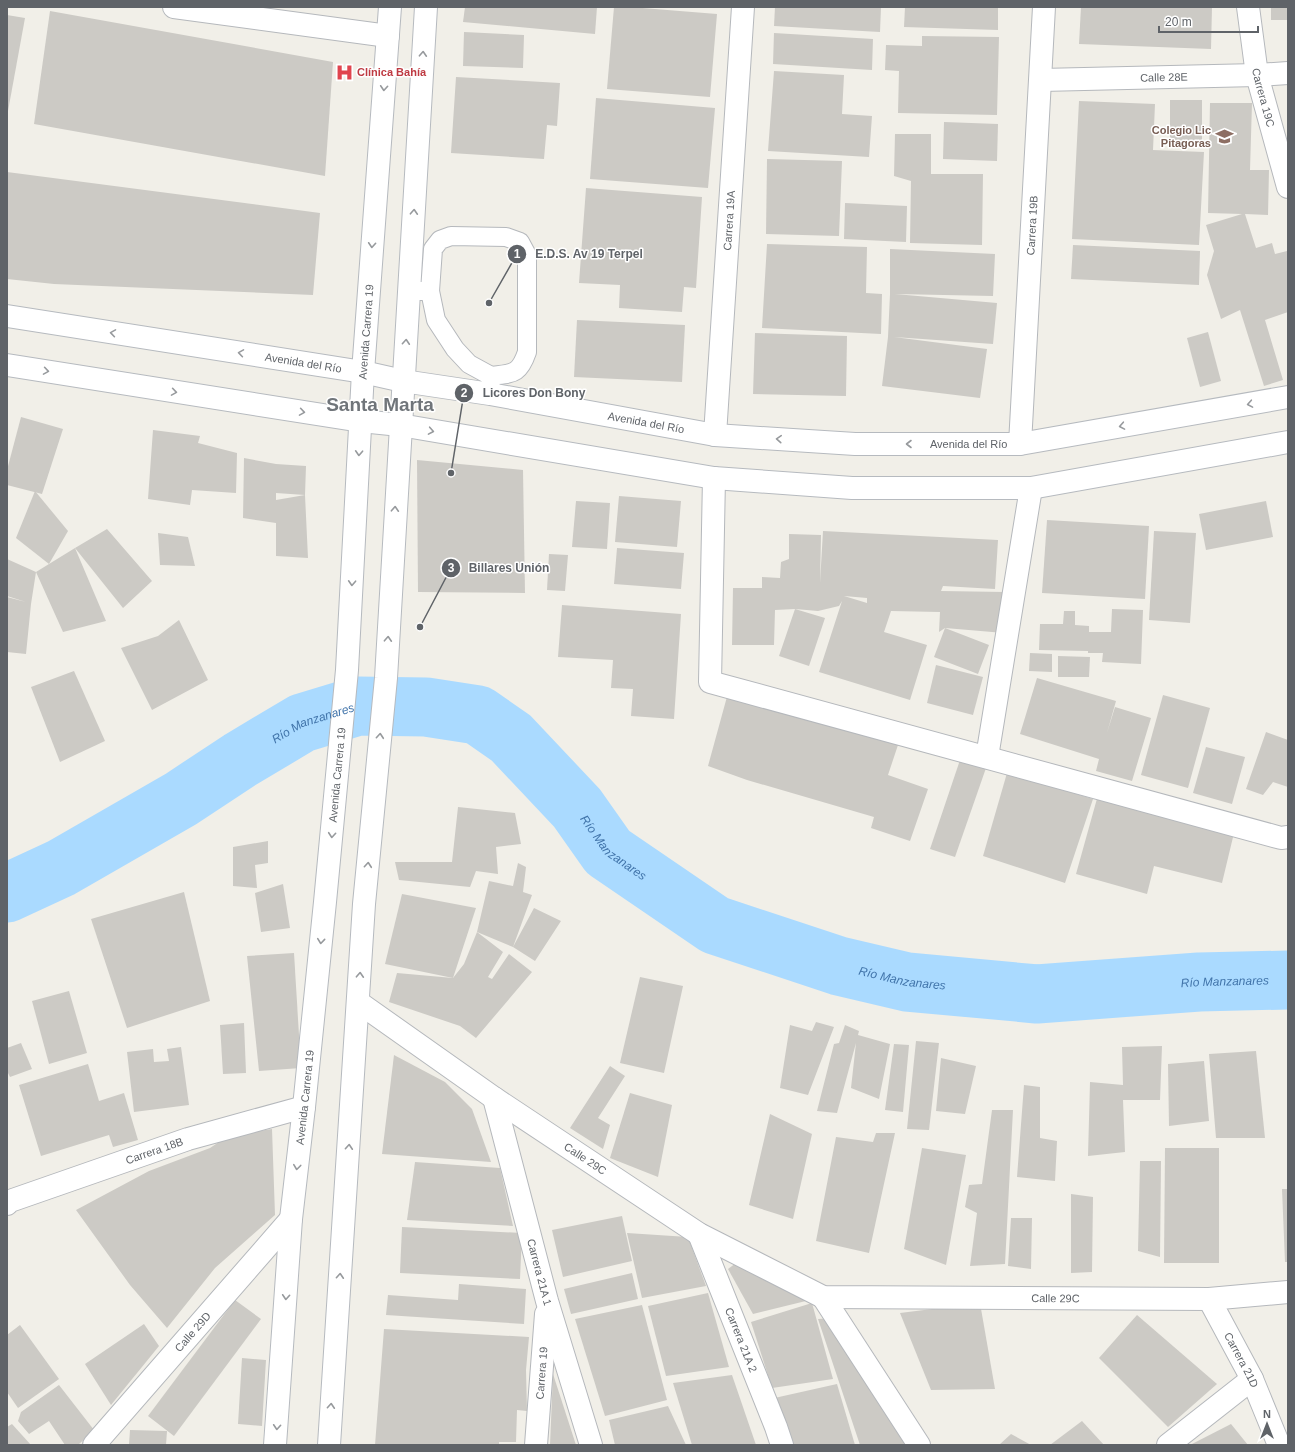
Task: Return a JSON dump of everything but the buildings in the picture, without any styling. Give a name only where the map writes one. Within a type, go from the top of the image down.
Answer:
[{"type":"main road","points":[[174,7],[388,36]]},
{"type":"main road","name":"Avenida Carrera 19","points":[[275,1445],[291,1219],[326,902],[347,670],[363,372],[390,7]]},
{"type":"main road","points":[[329,1445],[364,904],[386,678],[400,426],[404,381],[420,291],[426,7]]},
{"type":"main road","name":"Carrera 19A","points":[[715,435],[743,7]]},
{"type":"main road","name":"Carrera 19B","points":[[1020,444],[1044,7]]},
{"type":"main road","name":"Carrera 19C","points":[[1248,7],[1257,75],[1288,187]]},
{"type":"main road","name":"Calle 28E","points":[[1041,80],[1288,73]]},
{"type":"main road","name":"Avenida del Río","points":[[7,316],[363,372],[404,381],[490,385],[715,435],[855,444],[1020,444],[1288,397]]},
{"type":"main road","points":[[7,365],[400,426],[714,478],[852,488],[1032,488],[1288,442]]},
{"type":"main road","points":[[714,478],[710,682],[1281,838],[1288,837]]},
{"type":"main road","points":[[987,758],[1032,488]]},
{"type":"main road","name":"Calle 29C","points":[[358,1002],[494,1098],[700,1234],[823,1297],[1208,1299],[1288,1292]]},
{"type":"main road","name":"Carrera 21A 1","points":[[494,1098],[547,1301],[591,1445]]},
{"type":"main road","name":"Carrera 18B","points":[[7,1204],[10,1201],[188,1139],[304,1107]]},
{"type":"main road","name":"Calle 29D","points":[[94,1445],[291,1219]]},
{"type":"main road","name":"Carrera 21A 2","points":[[700,1234],[782,1445]]},
{"type":"main road","name":"Calle 29C","points":[[823,1297],[919,1445]]},
{"type":"main road","name":"Carrera 21D","points":[[1208,1299],[1252,1379],[1279,1445]]},
{"type":"main road","name":"Carrera 19","points":[[536,1445],[547,1301]]},
{"type":"main road","points":[[1168,1445],[1252,1379]]},
{"type":"lane","points":[[451,236],[506,237],[520,242],[527,255],[527,352],[523,364],[513,373],[490,385],[455,349],[436,320],[420,291],[433,249],[440,240],[451,236]]},
{"type":"waterway","name":"Río Manzanares","points":[[7,893],[61,868],[181,799],[240,760],[302,723],[358,706],[426,707],[478,715],[511,738],[577,808],[608,852],[715,925],[839,966],[907,982],[1037,994],[1199,982],[1288,980]]},
{"type":"place","name":"Clínica Bahía","points":[[344,72]]},
{"type":"place","name":"Colegio Lic Pitagoras","points":[[1224,136]]},
{"type":"place","name":"E.D.S. Av 19 Terpel","points":[[489,303]]},
{"type":"place","name":"Licores Don Bony","points":[[451,473]]},
{"type":"place","name":"Billares Unión","points":[[420,627]]},
{"type":"district","name":"Santa Marta","points":[[380,404]]}]
